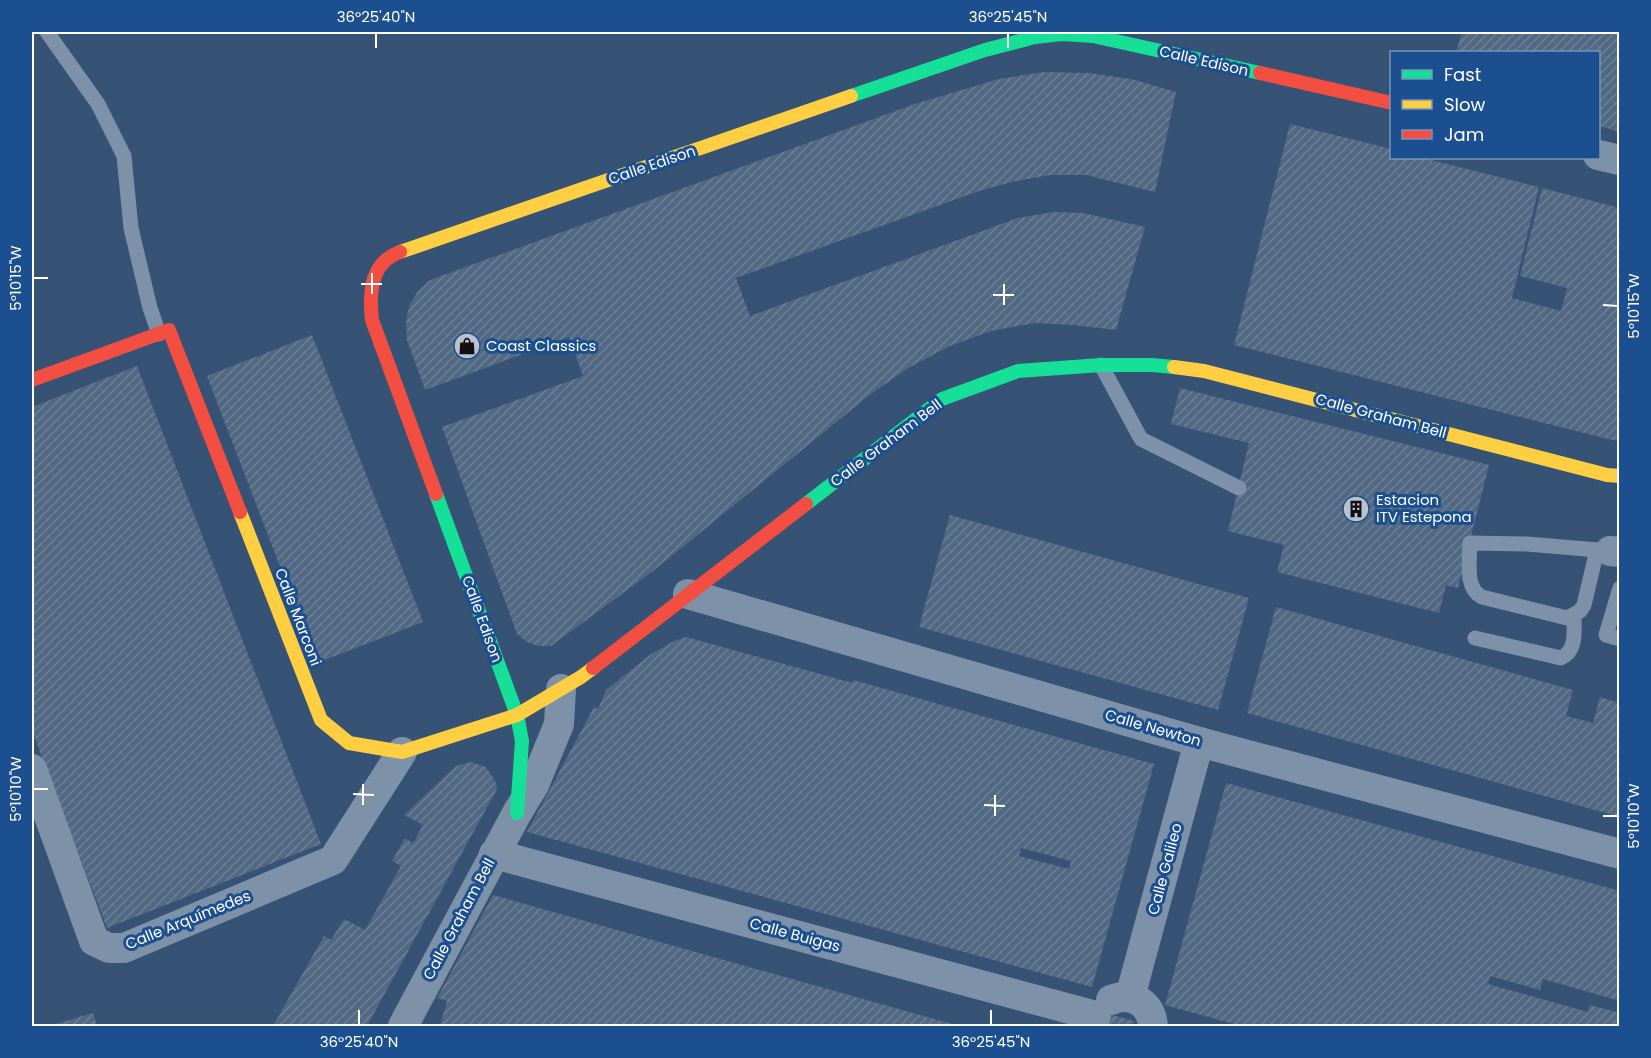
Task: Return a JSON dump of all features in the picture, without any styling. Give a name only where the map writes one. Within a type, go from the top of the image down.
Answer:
[{"type":"street","name":"Calle Edison","points":[[517,715],[372,320],[370,300],[373,280],[381,263],[407,249],[986,50],[1035,37],[1062,34],[1093,36],[1390,103]]},
{"type":"street","points":[[1600,155],[1620,160]]},
{"type":"street","points":[[32,380],[164,332]]},
{"type":"street","name":"Calle Marconi","points":[[164,332],[321,720],[349,743],[402,752],[517,715]]},
{"type":"street","name":"Calle Graham Bell","points":[[517,813],[522,741],[517,715],[581,677],[942,399],[1018,371],[1152,364],[1204,371],[1607,475],[1620,476]]},
{"type":"street","name":"Calle Newton","points":[[688,594],[1199,741],[1620,854]]},
{"type":"street","name":"Calle Graham Bell","points":[[403,1026],[494,854],[534,785],[559,724],[561,689]]},
{"type":"street","name":"Calle Galileo","points":[[1130,997],[1199,741]]},
{"type":"street","name":"Calle Arquímedes","points":[[32,769],[94,941],[109,948],[124,948],[333,860],[402,752]]},
{"type":"street","name":"Calle Buigas","points":[[494,854],[1096,1021]]},
{"type":"street","points":[[1096,1021],[1106,1002],[1122,996],[1140,1001],[1148,1008],[1154,1026]]},
{"type":"lane","points":[[47,32],[98,105],[124,156],[131,228],[150,308],[164,332]]},
{"type":"lane","points":[[1101,365],[1141,439],[1239,488]]},
{"type":"lane","points":[[1470,543],[1527,544],[1609,551],[1584,605],[1574,616],[1567,618],[1477,594],[1471,585],[1470,543]]},
{"type":"lane","points":[[1620,588],[1606,635],[1620,639]]},
{"type":"lane","points":[[1475,638],[1561,658],[1571,651],[1575,637],[1574,616]]},
{"type":"building","points":[[1462,32],[1620,32],[1620,132],[1600,126],[1600,51],[1456,51]]},
{"type":"building","points":[[1043,72],[1088,73],[1131,79],[1176,92],[1155,192],[1086,175],[1051,175],[1016,181],[982,190],[736,278],[750,316],[1018,218],[1054,212],[1083,213],[1145,227],[1116,330],[1035,323],[991,331],[950,346],[910,367],[872,393],[653,571],[551,646],[539,646],[527,642],[517,634],[442,427],[583,376],[569,337],[425,390],[407,340],[406,323],[409,306],[418,291],[430,280],[915,104],[999,79]]},
{"type":"building","points":[[1290,124],[1390,149],[1390,159],[1427,159],[1539,187],[1512,298],[1561,311],[1567,288],[1520,276],[1542,188],[1620,208],[1620,442],[1234,345]]},
{"type":"building","points":[[312,335],[423,622],[317,663],[207,376]]},
{"type":"building","points":[[137,366],[321,844],[107,928],[32,731],[32,407]]},
{"type":"building","name":"Estacion ITV Estepona","points":[[1180,388],[1489,465],[1458,588],[1446,585],[1439,613],[1277,572],[1284,545],[1228,531],[1249,443],[1171,424]]},
{"type":"building","points":[[950,515],[1249,598],[1218,710],[919,627]]},
{"type":"building","points":[[1276,607],[1573,690],[1566,716],[1593,723],[1600,697],[1620,703],[1620,817],[1247,713]]},
{"type":"building","points":[[686,637],[853,683],[853,680],[1154,764],[1092,987],[527,832],[594,707],[598,709],[606,690],[651,654]],"holes":[[[1021,848],[1071,861],[1069,869],[1019,856]]]},
{"type":"building","points":[[471,762],[486,767],[497,789],[367,1026],[273,1026],[324,936],[331,940],[344,919],[365,930],[401,866],[392,861],[405,838],[413,843],[423,825],[404,815],[456,766]]},
{"type":"building","points":[[1226,783],[1620,891],[1620,1001],[1543,979],[1540,990],[1490,976],[1488,984],[1588,1012],[1590,1005],[1620,1013],[1620,1026],[1241,1026],[1165,1005]]},
{"type":"building","points":[[493,895],[959,1026],[440,1026],[447,1001],[437,998]]},
{"type":"building","points":[[93,1013],[97,1026],[49,1026]]},
{"type":"building","points":[[1112,1015],[1134,1021],[1133,1026],[1109,1026]]},
{"type":"traffic: fast","points":[[851,96],[985,50],[1035,37],[1062,34],[1093,36],[1260,73]]},
{"type":"traffic: fast","points":[[806,504],[942,399],[1018,371],[1101,365],[1174,367]]},
{"type":"traffic: fast","points":[[436,494],[517,715],[522,741],[517,813]]},
{"type":"traffic: slow","points":[[400,252],[851,96]]},
{"type":"traffic: slow","points":[[1174,367],[1204,371],[1607,475],[1620,476]]},
{"type":"traffic: slow","points":[[240,512],[321,720],[349,743],[402,752],[517,715],[593,668]]},
{"type":"traffic: jam","points":[[1260,73],[1390,103]]},
{"type":"traffic: jam","points":[[400,252],[390,257],[377,271],[372,290],[372,320],[436,494]]},
{"type":"traffic: jam","points":[[32,380],[169,330],[240,512]]},
{"type":"traffic: jam","points":[[593,668],[806,504]]},
{"type":"place","name":"Coast Classics","points":[[467,346]]},
{"type":"place","name":"Estacion ITV Estepona","points":[[1356,509]]}]
